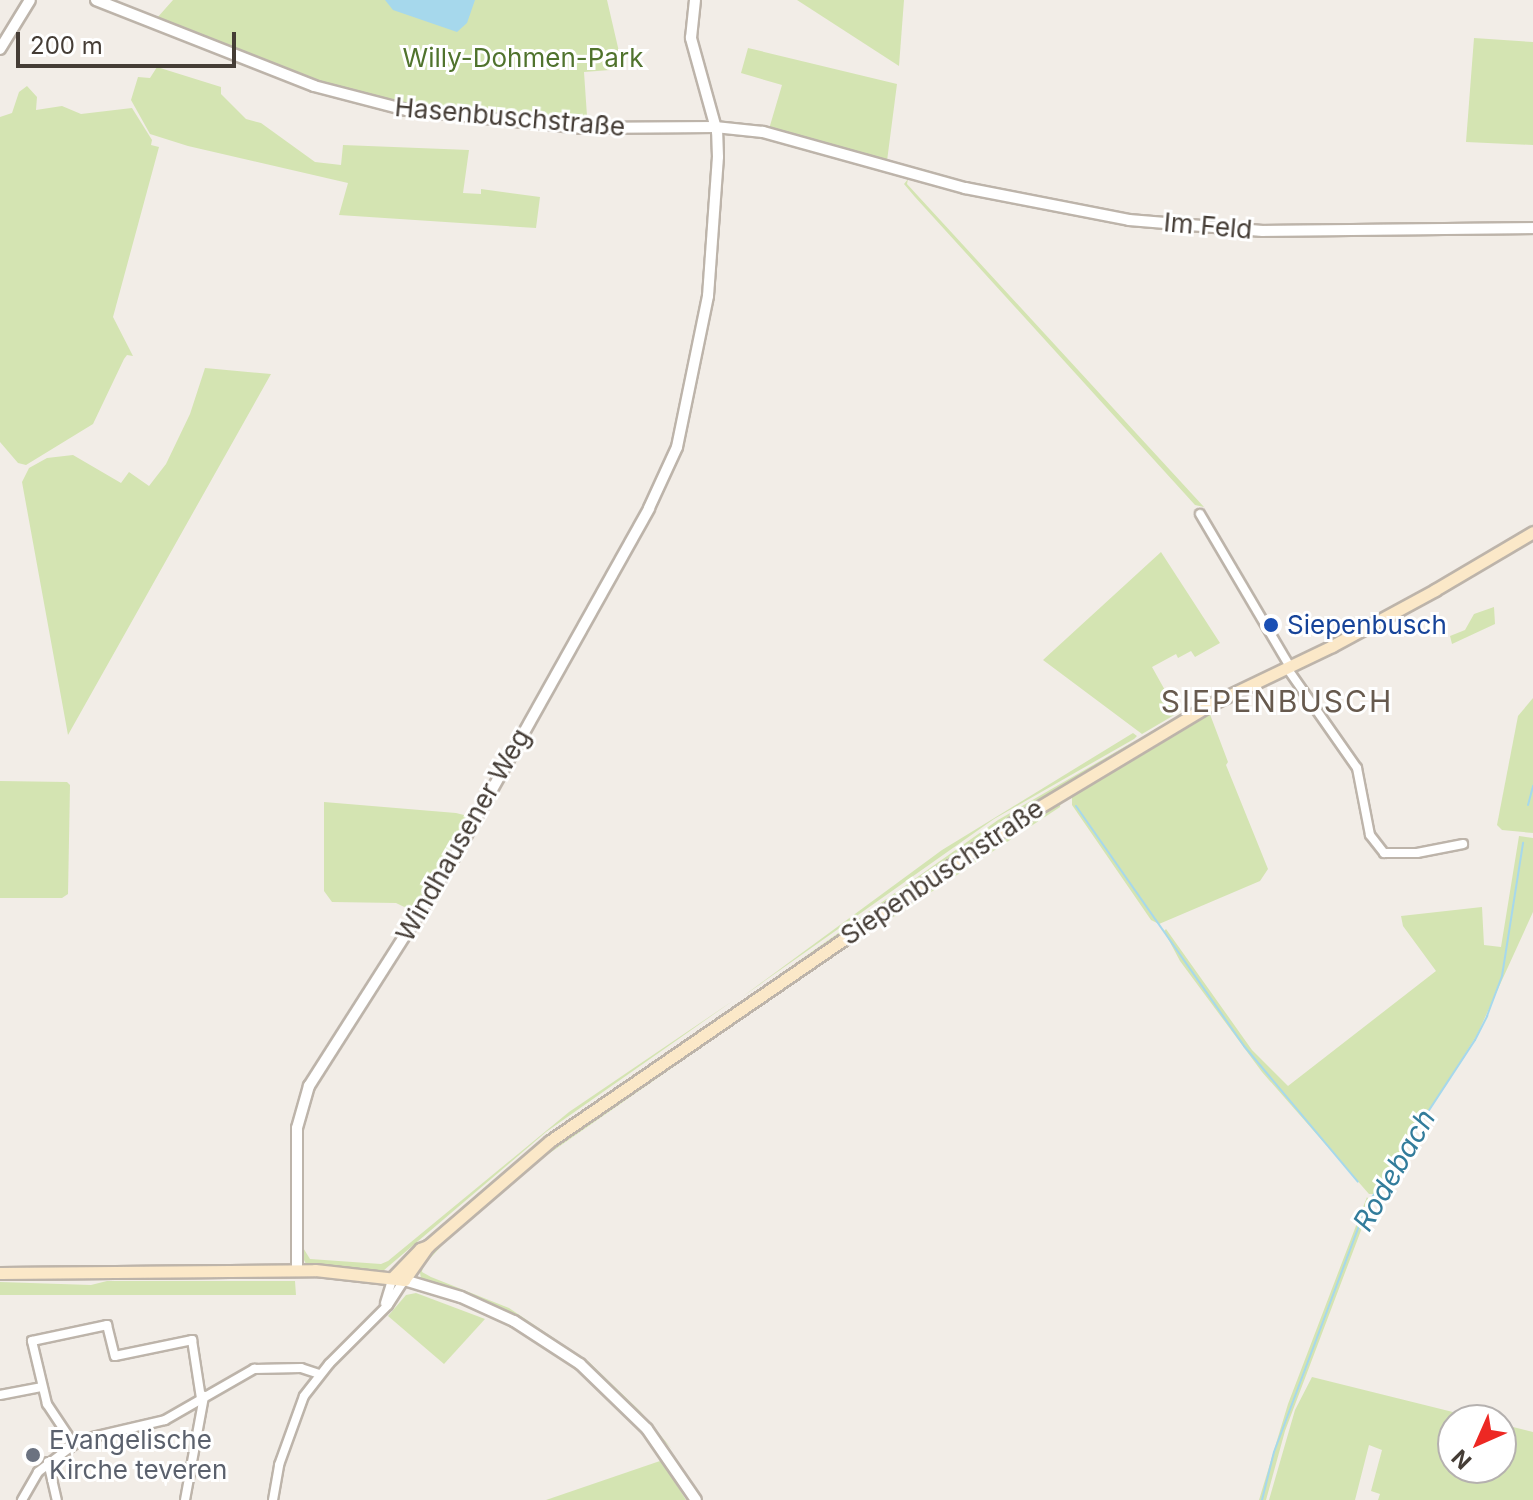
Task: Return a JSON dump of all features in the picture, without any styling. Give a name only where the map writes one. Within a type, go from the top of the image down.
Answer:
[{"type":"main road","name":"Siepenbuschstraße","points":[[399,1278],[420,1249],[428,1246],[558,1136],[1013,823],[1209,705],[1289,668],[1435,590],[1533,532]]},
{"type":"main road","points":[[0,1273],[297,1270],[399,1278]]},
{"type":"street","points":[[0,49],[30,0]]},
{"type":"street","name":"Hasenbuschstraße","points":[[96,0],[314,86],[389,107],[580,128],[715,127],[763,132],[889,169]]},
{"type":"street","name":"Windhausener Weg","points":[[297,1270],[297,1128],[309,1086],[436,888],[490,795],[660,485],[677,447],[708,296],[718,157],[715,127],[691,38],[695,0]]},
{"type":"street","name":"Im Feld","points":[[889,169],[1129,220],[1263,231],[1533,228]]},
{"type":"street","points":[[1200,514],[1289,668],[1357,768],[1370,835],[1384,853],[1417,853],[1463,844]]},
{"type":"street","points":[[273,1500],[291,1425],[304,1396],[320,1374],[384,1307],[399,1278],[461,1297],[514,1321],[580,1364],[641,1422],[696,1500]]},
{"type":"street","points":[[73,1443],[47,1404],[32,1341],[107,1325],[115,1356],[192,1340],[202,1397],[185,1500]]},
{"type":"street","points":[[22,1500],[36,1475],[73,1443],[100,1433],[165,1420],[241,1374],[263,1367],[301,1368],[320,1374]]},
{"type":"street","points":[[0,1395],[42,1387]]},
{"type":"street","points":[[48,1462],[57,1500]]},
{"type":"green space","name":"Willy-Dohmen-Park","points":[[173,0],[607,0],[623,69],[584,72],[587,116],[553,114],[553,119],[408,107],[328,86],[157,18]]},
{"type":"green space","points":[[797,0],[904,0],[899,66]]},
{"type":"green space","points":[[1474,38],[1533,42],[1533,145],[1466,142]]},
{"type":"green space","points":[[748,48],[897,84],[887,161],[884,163],[769,129],[782,85],[741,73]]},
{"type":"green space","points":[[157,67],[221,87],[221,94],[246,119],[261,123],[315,162],[341,165],[343,145],[469,150],[463,193],[481,194],[481,189],[540,197],[536,228],[339,215],[348,183],[188,146],[150,134],[131,100],[138,77],[150,78]]},
{"type":"green space","points":[[27,86],[37,97],[36,110],[62,106],[81,114],[132,108],[152,140],[151,145],[159,147],[113,317],[133,356],[127,355],[124,359],[93,424],[26,465],[18,463],[0,442],[0,117],[12,113],[19,92]]},
{"type":"green space","points":[[908,179],[907,184],[1204,507],[1195,505],[915,197],[904,184]]},
{"type":"green space","points":[[205,368],[271,374],[68,735],[22,482],[29,468],[47,458],[73,455],[121,483],[129,472],[149,486],[166,464],[190,414]]},
{"type":"green space","points":[[1161,552],[1220,643],[1195,657],[1191,651],[1178,658],[1176,654],[1152,667],[1176,710],[1181,711],[1142,734],[1043,660]]},
{"type":"green space","points":[[1494,607],[1495,624],[1452,644],[1450,636],[1465,630],[1474,614]]},
{"type":"green space","points":[[1533,698],[1533,833],[1502,830],[1497,825],[1518,716]]},
{"type":"green space","points":[[1208,709],[1228,762],[1226,765],[1268,869],[1260,881],[1159,924],[1151,920],[1072,805],[1072,797],[1075,790]]},
{"type":"green space","points":[[1133,733],[1137,736],[1134,739],[994,819],[742,997],[942,850]]},
{"type":"green space","points":[[1138,739],[1019,813],[745,999],[998,820]]},
{"type":"green space","points":[[0,781],[67,782],[70,785],[68,894],[62,898],[0,898]]},
{"type":"green space","points":[[1061,799],[1060,807],[757,1007],[904,901]]},
{"type":"green space","points":[[324,802],[456,813],[468,816],[471,822],[417,913],[396,903],[332,902],[324,891]]},
{"type":"green space","points":[[1519,836],[1533,838],[1533,912],[1477,1035],[1376,1194],[1369,1194],[1262,1072],[1180,961],[1164,931],[1166,929],[1252,1050],[1288,1086],[1436,971],[1403,926],[1401,916],[1482,907],[1484,945],[1501,947]]},
{"type":"green space","points":[[734,1000],[546,1132],[383,1271],[306,1264],[301,1254],[302,1246],[310,1259],[381,1264],[388,1261],[569,1112]]},
{"type":"green space","points":[[743,1014],[748,1015],[524,1171],[459,1227],[423,1266],[422,1272],[509,1308],[588,1361],[640,1411],[672,1449],[601,1377],[554,1341],[491,1304],[421,1278],[419,1268],[442,1240],[549,1147]]},
{"type":"green space","points":[[1367,1197],[1371,1204],[1285,1431],[1266,1500],[1259,1500],[1288,1404]]},
{"type":"green space","points":[[107,1281],[295,1281],[296,1295],[0,1295],[0,1282],[91,1285]]},
{"type":"green space","points":[[416,1293],[485,1319],[444,1364],[388,1316],[406,1295]]},
{"type":"green space","points":[[1312,1377],[1437,1408],[1437,1484],[1517,1484],[1517,1428],[1533,1432],[1533,1500],[1378,1500],[1380,1494],[1371,1491],[1382,1450],[1369,1445],[1355,1500],[1269,1500],[1295,1410]]},
{"type":"green space","points":[[660,1461],[686,1500],[546,1500]]},
{"type":"water","points":[[385,0],[475,0],[467,23],[457,32],[393,10]]},
{"type":"waterway","name":"Rodebach","points":[[1528,805],[1533,786]]},
{"type":"waterway","points":[[1076,806],[1244,1046],[1358,1182]]},
{"type":"waterway","name":"Rodebach","points":[[1262,1500],[1274,1452],[1367,1205],[1475,1040],[1487,1016],[1502,976],[1523,843]]},
{"type":"place","name":"Siepenbusch","points":[[1271,625]]},
{"type":"place","name":"Evangelische Kirche teveren","points":[[33,1455]]},
{"type":"district","name":"SIEPENBUSCH","points":[[1277,701]]}]
